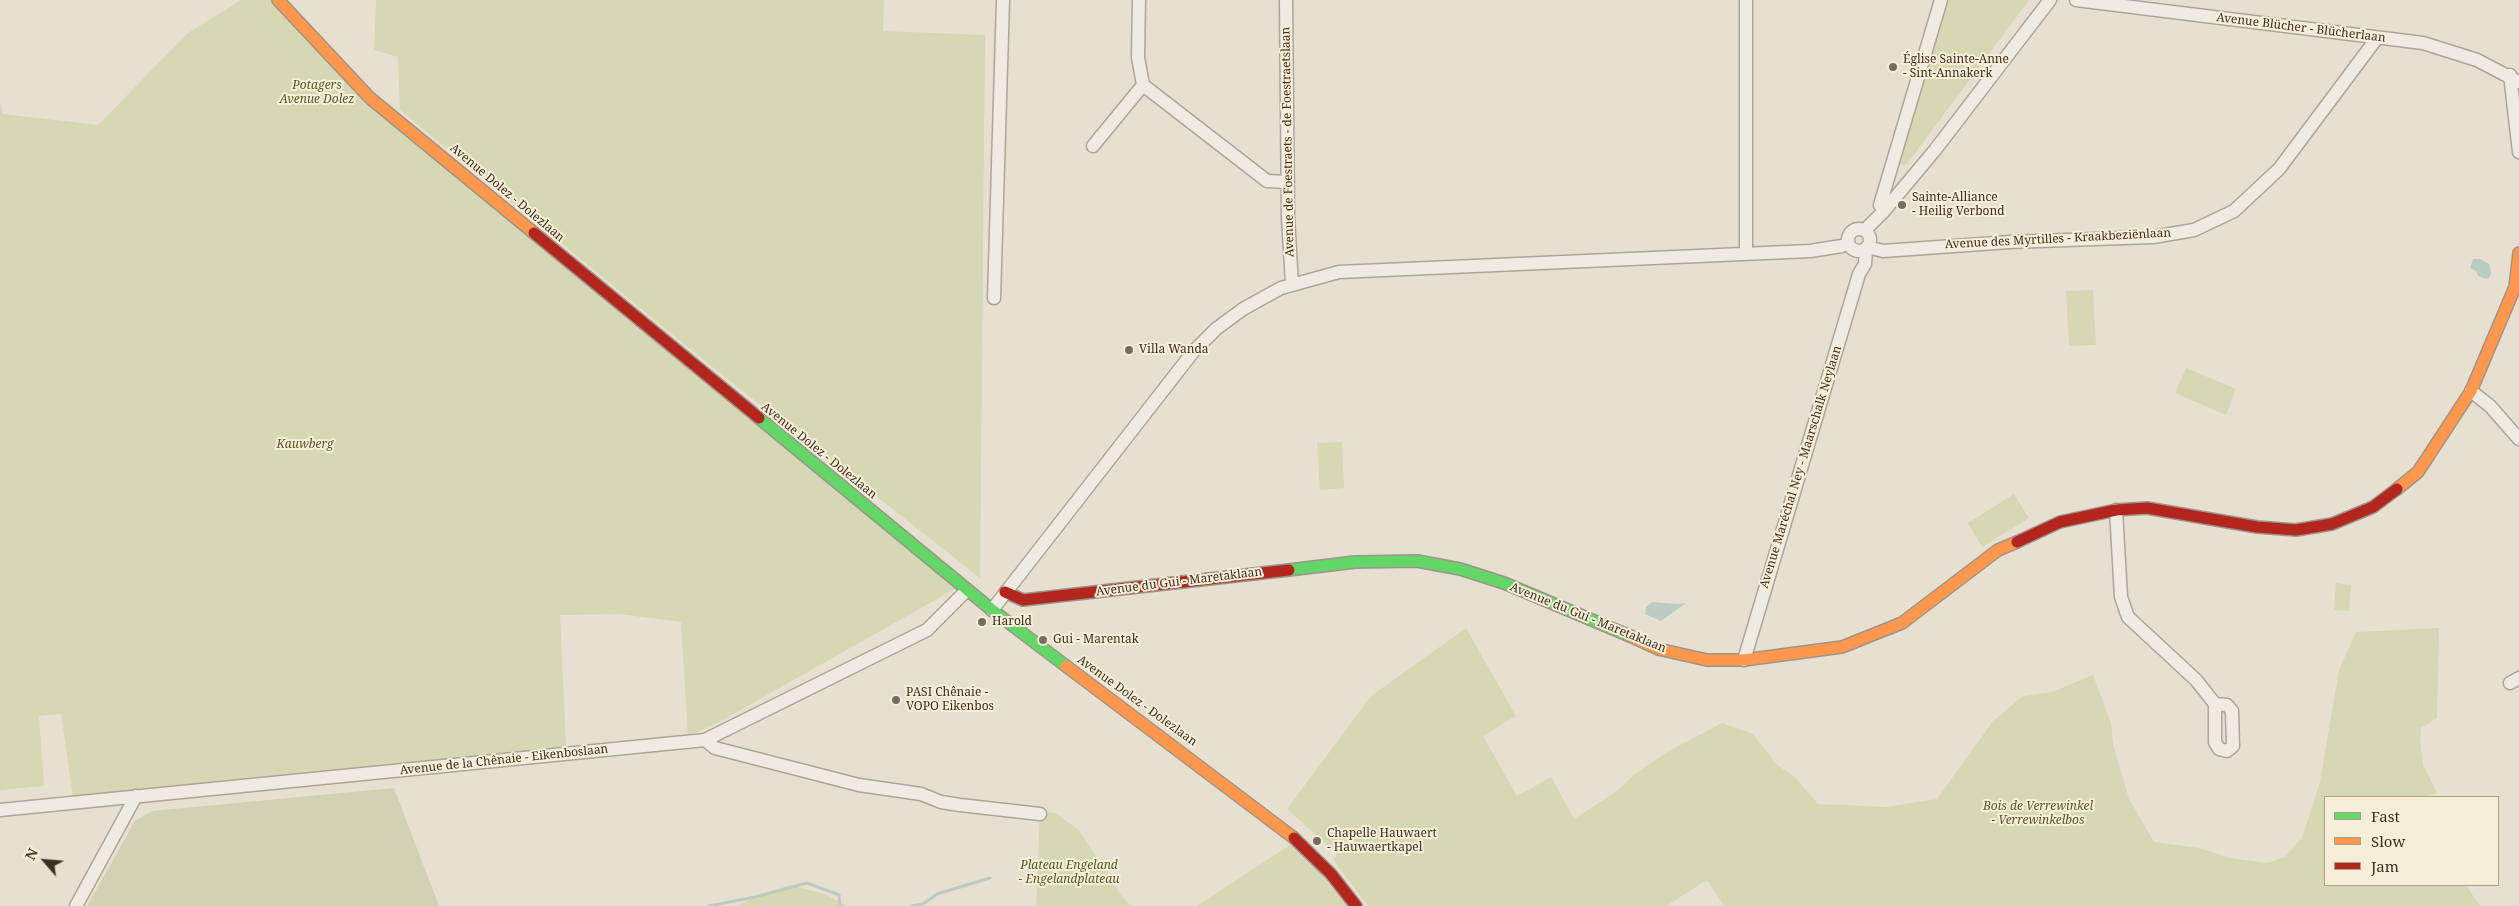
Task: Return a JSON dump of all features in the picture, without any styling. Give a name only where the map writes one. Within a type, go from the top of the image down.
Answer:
[{"type":"street","name":"Avenue Dolez - Dolezlaan","points":[[278,0],[370,98],[967,590],[1286,831],[1332,874],[1356,906]]},
{"type":"street","points":[[994,298],[1003,0]]},
{"type":"street","points":[[1139,0],[1138,57],[1142,85],[1267,181],[1288,182]]},
{"type":"street","name":"Avenue de Foestraets - de Foestraetslaan","points":[[1286,0],[1288,182],[1292,284]]},
{"type":"street","points":[[1746,0],[1746,254]]},
{"type":"street","points":[[1884,211],[1880,206],[1941,0]]},
{"type":"street","points":[[992,610],[1193,352],[1216,329],[1243,309],[1292,284],[1339,272],[1810,251],[1861,242],[1884,211],[1935,150],[2050,0]]},
{"type":"street","name":"Avenue Blücher - Blücherlaan","points":[[2076,0],[2423,43],[2477,60],[2514,78]]},
{"type":"street","name":"Avenue des Myrtilles - Kraakbeziënlaan","points":[[1861,242],[1892,249],[2153,237],[2194,230],[2234,211],[2279,169],[2377,38]]},
{"type":"street","points":[[2514,78],[2519,152]]},
{"type":"street","points":[[1093,146],[1142,85]]},
{"type":"street","name":"Avenue Maréchal Ney - Maarschalk Neylaan","points":[[1744,660],[1859,274],[1865,264],[1861,242]]},
{"type":"street","name":"Avenue du Gui - Maretaklaan","points":[[1005,592],[1023,600],[1355,562],[1417,561],[1460,569],[1504,583],[1590,618],[1658,649],[1707,660],[1744,660],[1842,647],[1902,623],[1998,550],[2060,522],[2116,510],[2147,508],[2257,527],[2296,530],[2332,524],[2373,507],[2418,472],[2471,391],[2517,286],[2519,253]]},
{"type":"street","points":[[2471,391],[2490,406],[2519,439]]},
{"type":"street","points":[[2116,510],[2121,597],[2128,617],[2196,680],[2215,704]]},
{"type":"street","name":"Avenue de la Chênaie - Eikenboslaan","points":[[0,810],[705,740],[927,630],[967,590]]},
{"type":"street","points":[[705,740],[715,748],[859,786],[920,794],[951,804],[1040,814]]},
{"type":"street","points":[[76,906],[136,796]]},
{"type":"green space","name":"Kauwberg","points":[[241,0],[271,0],[353,88],[958,587],[721,721],[688,736],[681,622],[619,614],[560,615],[566,748],[73,797],[61,714],[39,716],[44,786],[0,790],[0,101],[3,114],[98,125],[188,33]]},
{"type":"green space","points":[[376,0],[884,0],[883,31],[985,35],[980,578],[691,350],[400,110],[398,57],[374,50]]},
{"type":"green space","points":[[1949,0],[2029,0],[1907,164],[1901,165],[1900,161]]},
{"type":"green space","points":[[2093,290],[2096,345],[2069,346],[2066,291]]},
{"type":"green space","points":[[2186,368],[2236,389],[2226,415],[2175,393]]},
{"type":"green space","points":[[1342,442],[1344,488],[1320,490],[1317,443]]},
{"type":"green space","points":[[2014,494],[2029,518],[1982,547],[1968,523]]},
{"type":"green space","points":[[2336,583],[2351,585],[2349,611],[2334,610]]},
{"type":"green space","name":"Bois de Verrewinkel - Verrewinkelbos","points":[[1466,628],[1516,716],[1483,736],[1517,796],[1551,777],[1574,819],[1617,791],[1635,774],[1667,752],[1722,723],[1753,734],[1777,765],[1795,777],[1818,804],[1886,807],[1937,799],[1993,721],[2023,696],[2052,692],[2093,675],[2111,723],[2113,744],[2129,799],[2154,842],[2199,848],[2230,858],[2267,863],[2285,857],[2302,838],[2320,782],[2339,670],[2356,632],[2439,628],[2437,718],[2421,728],[2420,740],[2423,765],[2437,793],[2425,796],[2324,796],[2324,886],[2467,886],[2480,906],[1724,906],[1707,880],[1666,906],[1368,906],[1333,860],[1337,854],[1287,809],[1371,696]]},
{"type":"green space","points":[[394,788],[439,906],[87,906],[135,821],[152,811]]},
{"type":"green space","name":"Plateau Engeland - Engelandplateau","points":[[1040,811],[1055,813],[1079,830],[1121,895],[1131,906],[1036,906]]},
{"type":"green space","points":[[1290,845],[1317,869],[1347,906],[1197,906]]},
{"type":"green space","points":[[790,885],[827,895],[847,906],[738,906],[753,898]]},
{"type":"shaded area","points":[[2473,259],[2481,259],[2490,265],[2491,274],[2489,278],[2486,279],[2478,276],[2476,271],[2470,268]]},
{"type":"shaded area","points":[[1652,602],[1686,603],[1661,621],[1645,614],[1646,607]]},
{"type":"waterway","points":[[912,906],[923,904],[937,894],[990,878]]},
{"type":"waterway","points":[[709,906],[755,897],[807,883],[839,895],[840,906]]},
{"type":"traffic: fast","points":[[759,418],[992,610],[1066,666]]},
{"type":"traffic: fast","points":[[1289,570],[1355,562],[1417,561],[1460,569],[1504,583],[1630,636]]},
{"type":"traffic: slow","points":[[278,0],[370,98],[534,233]]},
{"type":"traffic: slow","points":[[2397,489],[2418,472],[2471,391],[2515,287],[2519,253]]},
{"type":"traffic: slow","points":[[1630,636],[1658,649],[1707,660],[1744,660],[1842,647],[1902,623],[1998,550],[2017,542]]},
{"type":"traffic: slow","points":[[1066,666],[1294,838]]},
{"type":"traffic: jam","points":[[534,233],[759,418]]},
{"type":"traffic: jam","points":[[2017,542],[2060,522],[2116,510],[2147,508],[2257,527],[2296,530],[2332,524],[2373,507],[2397,489]]},
{"type":"traffic: jam","points":[[1005,592],[1023,600],[1289,570]]},
{"type":"traffic: jam","points":[[1294,838],[1331,874],[1356,906]]},
{"type":"place","name":"Église Sainte-Anne - Sint-Annakerk","points":[[1893,67]]},
{"type":"place","name":"Sainte-Alliance - Heilig Verbond","points":[[1902,205]]},
{"type":"place","name":"Villa Wanda","points":[[1129,350]]},
{"type":"place","name":"Harold","points":[[982,622]]},
{"type":"place","name":"Gui - Marentak","points":[[1043,640]]},
{"type":"place","name":"PASI Chênaie - VOPO Eikenbos","points":[[896,700]]},
{"type":"place","name":"Chapelle Hauwaert - Hauwaertkapel","points":[[1317,841]]},
{"type":"park label","name":"Potagers Avenue Dolez","points":[[317,93]]}]
